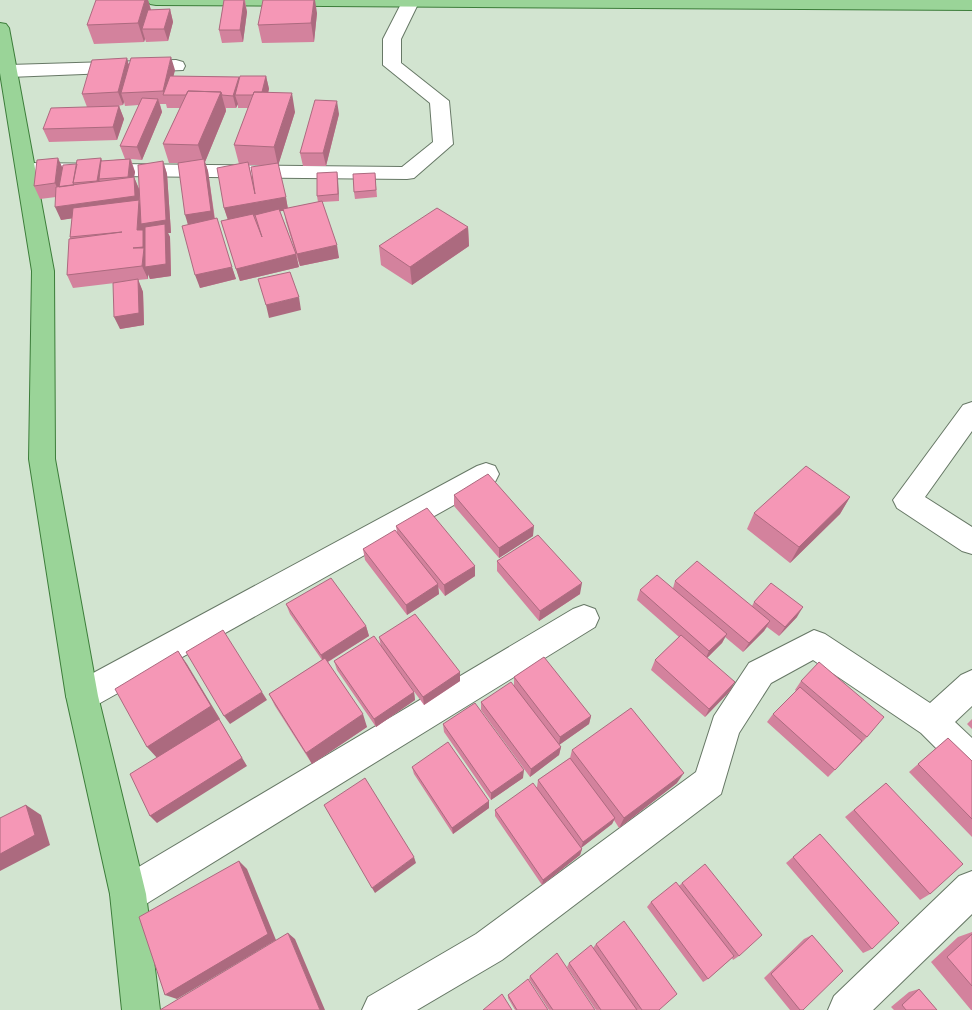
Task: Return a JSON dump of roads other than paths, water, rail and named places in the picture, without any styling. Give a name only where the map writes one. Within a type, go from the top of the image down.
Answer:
[{"type":"main road","points":[[156,0],[972,5]]},
{"type":"main road","points":[[0,28],[43,271],[42,459],[82,696],[128,894],[141,1010]]},
{"type":"street","points":[[26,169],[407,173],[443,144],[439,101],[392,65],[392,39],[410,2]]},
{"type":"street","points":[[9,71],[176,66]]},
{"type":"street","points":[[972,412],[962,444],[907,500],[972,542]]},
{"type":"street","points":[[82,696],[486,474]]},
{"type":"street","points":[[128,894],[584,618]]},
{"type":"street","points":[[381,1010],[489,947],[710,782],[725,727],[760,673],[814,644],[932,722],[972,761]]},
{"type":"street","points":[[932,722],[972,685]]},
{"type":"street","points":[[848,1010],[972,889]]}]
